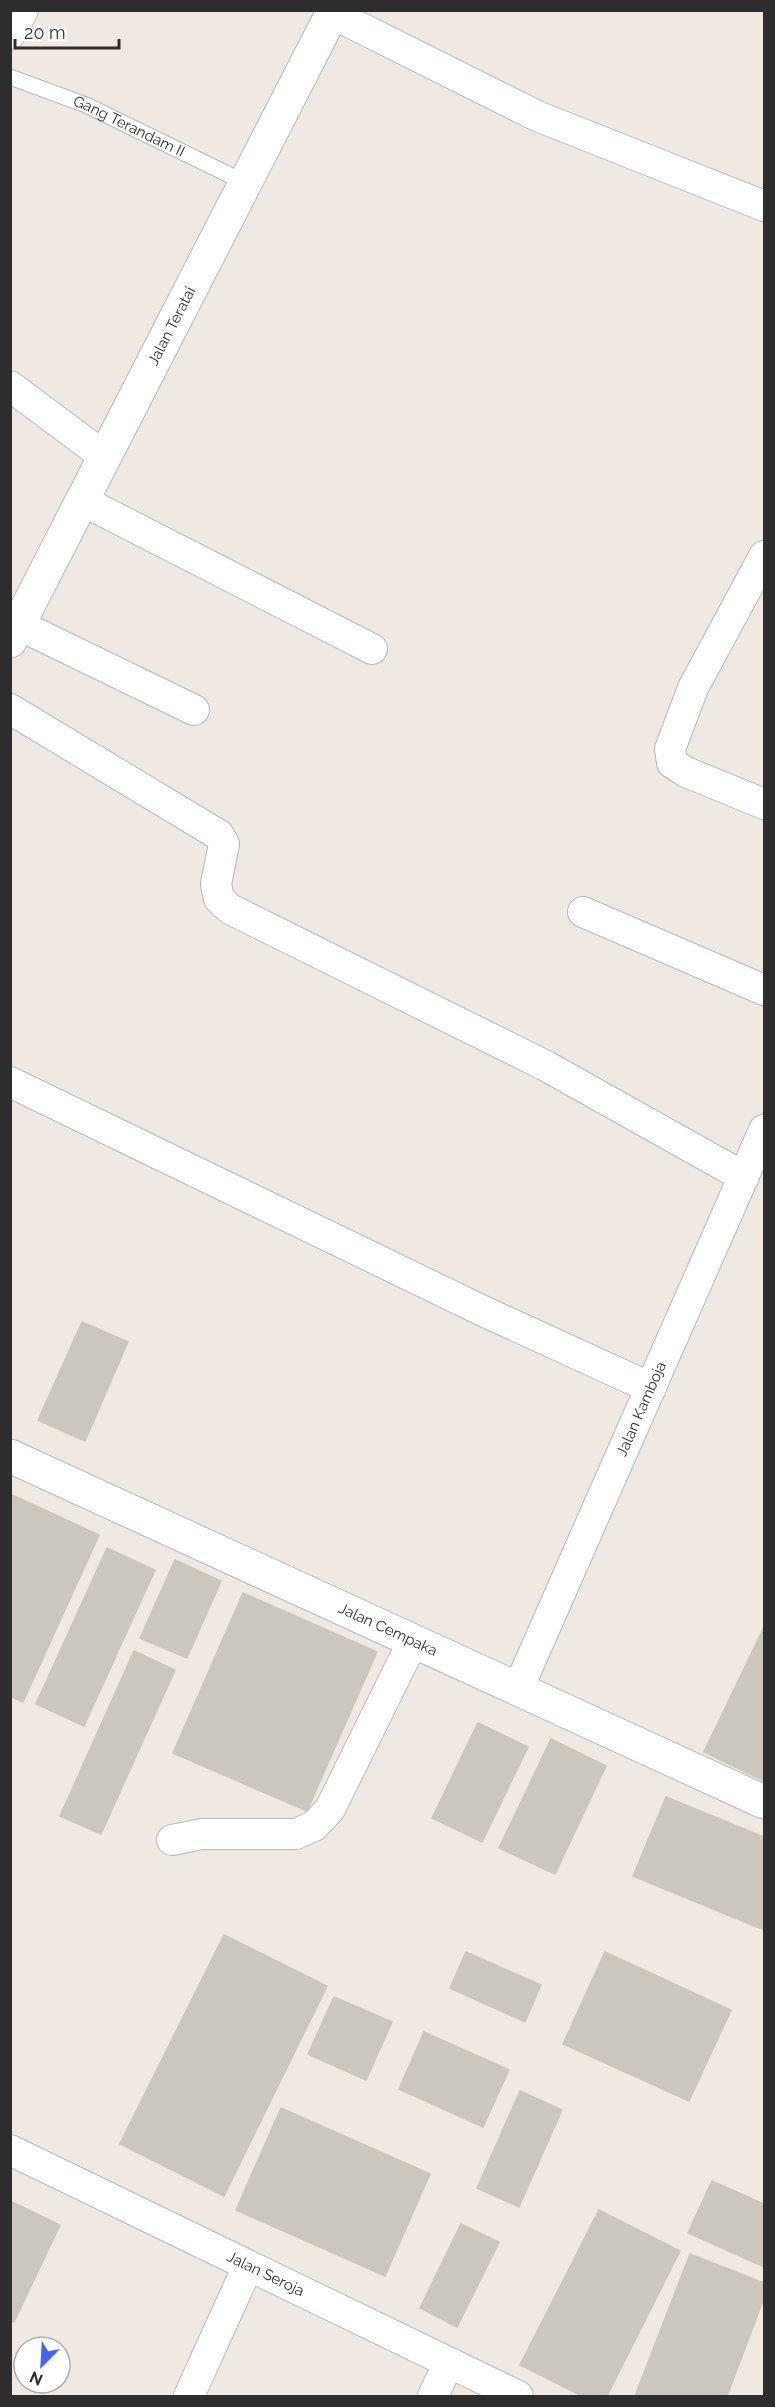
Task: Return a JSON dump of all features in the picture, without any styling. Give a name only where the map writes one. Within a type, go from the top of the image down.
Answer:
[{"type":"street","points":[[10,34],[23,10]]},
{"type":"street","points":[[334,12],[537,116],[765,206]]},
{"type":"street","name":"Jalan Teratai","points":[[15,633],[334,12]]},
{"type":"street","points":[[10,386],[105,457]]},
{"type":"street","points":[[82,501],[372,649]]},
{"type":"street","points":[[765,556],[693,687],[670,748],[672,763],[686,772],[765,804]]},
{"type":"street","points":[[15,633],[194,710]]},
{"type":"street","points":[[10,709],[219,835],[224,844],[216,884],[219,899],[230,909],[546,1066],[744,1178]]},
{"type":"street","points":[[583,912],[765,990]]},
{"type":"street","points":[[10,1082],[483,1311],[651,1388]]},
{"type":"street","name":"Jalan Kamboja","points":[[518,1689],[765,1130]]},
{"type":"street","name":"Jalan Cempaka","points":[[10,1456],[765,1802]]},
{"type":"street","points":[[172,1840],[202,1834],[296,1834],[314,1826],[330,1809],[413,1641]]},
{"type":"street","name":"Jalan Seroja","points":[[10,2151],[518,2397]]},
{"type":"street","points":[[189,2397],[248,2266]]},
{"type":"street","points":[[433,2397],[448,2364]]},
{"type":"lane","name":"Gang Terandam II","points":[[10,77],[86,105],[246,183]]},
{"type":"building","points":[[82,1322],[128,1342],[85,1441],[38,1420]]},
{"type":"building","points":[[10,1494],[99,1535],[23,1702],[10,1696]]},
{"type":"building","points":[[107,1548],[155,1570],[84,1726],[36,1704]]},
{"type":"building","points":[[175,1560],[221,1581],[187,1658],[140,1638]]},
{"type":"building","points":[[243,1593],[377,1652],[307,1811],[173,1753]]},
{"type":"building","points":[[764,1627],[764,1781],[704,1752]]},
{"type":"building","points":[[134,1651],[175,1670],[101,1834],[60,1816]]},
{"type":"building","points":[[478,1723],[528,1747],[482,1842],[432,1818]]},
{"type":"building","points":[[551,1739],[606,1766],[555,1874],[499,1848]]},
{"type":"building","points":[[666,1797],[764,1837],[764,1930],[633,1876]]},
{"type":"building","points":[[224,1935],[327,1986],[224,2196],[120,2144]]},
{"type":"building","points":[[466,1952],[541,1985],[525,2022],[450,1988]]},
{"type":"building","points":[[605,1952],[731,2010],[689,2101],[563,2044]]},
{"type":"building","points":[[334,1997],[392,2022],[366,2080],[308,2054]]},
{"type":"building","points":[[424,2032],[509,2070],[483,2127],[399,2089]]},
{"type":"building","points":[[520,2091],[562,2110],[519,2207],[477,2188]]},
{"type":"building","points":[[281,2108],[430,2174],[385,2276],[236,2210]]},
{"type":"building","points":[[712,2181],[764,2204],[764,2267],[688,2233]]},
{"type":"building","points":[[10,2201],[60,2225],[14,2322],[10,2320]]},
{"type":"building","points":[[599,2210],[680,2251],[607,2396],[582,2396],[520,2365]]},
{"type":"building","points":[[461,2224],[499,2242],[457,2327],[420,2308]]},
{"type":"building","points":[[690,2254],[764,2283],[764,2298],[727,2396],[635,2396]]}]
